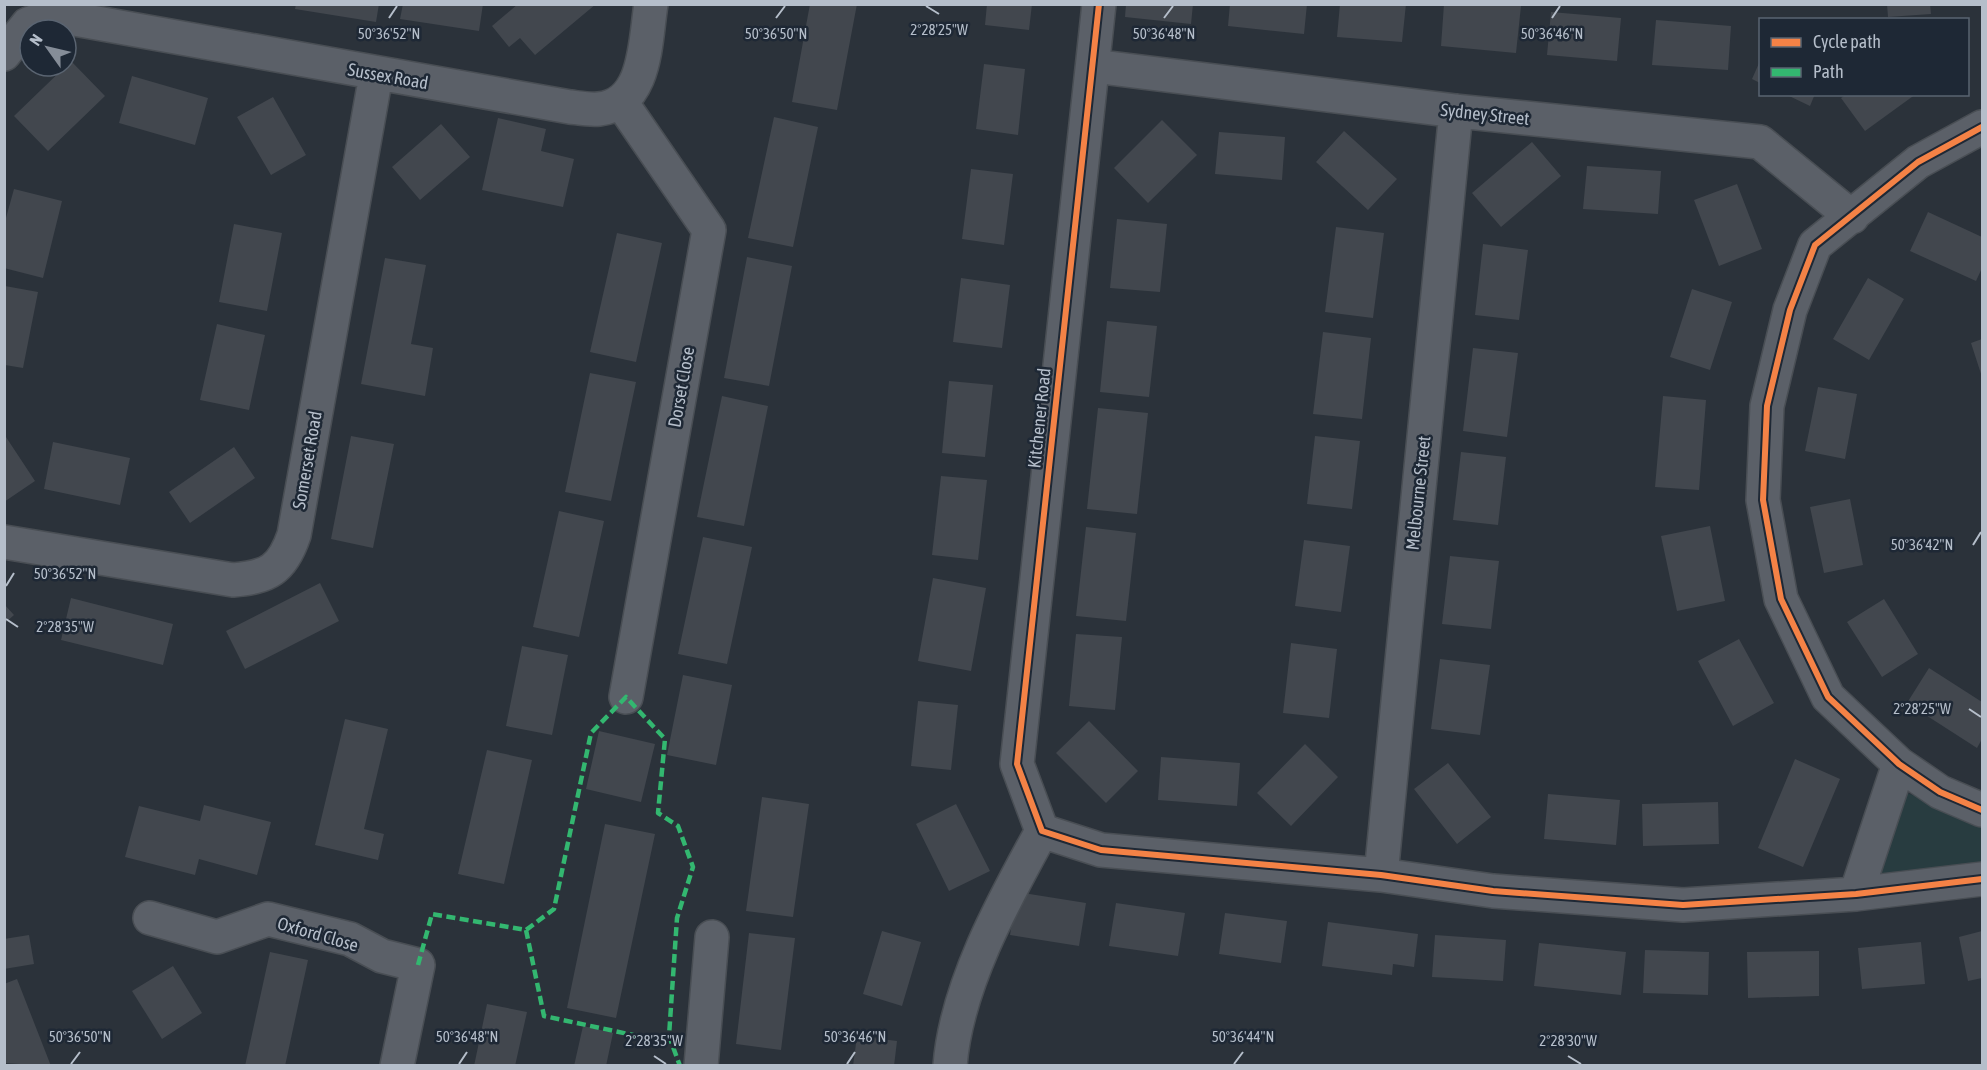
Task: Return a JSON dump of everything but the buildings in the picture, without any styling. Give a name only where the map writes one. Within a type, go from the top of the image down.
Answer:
[{"type":"street","points":[[621,102],[633,89],[639,76],[651,4]]},
{"type":"street","name":"Kitchener Road","points":[[1042,831],[1017,764],[1099,4]]},
{"type":"street","points":[[4,54],[28,24],[51,10]]},
{"type":"street","name":"Sussex Road","points":[[51,10],[376,75],[570,107],[599,109],[621,102]]},
{"type":"street","name":"Sydney Street","points":[[1093,66],[1456,111],[1760,142],[1852,218]]},
{"type":"street","name":"Somerset Road","points":[[4,542],[233,580],[258,578],[273,571],[290,547],[294,535],[376,75]]},
{"type":"street","name":"Dorset Close","points":[[621,102],[710,230],[626,697]]},
{"type":"street","name":"Melbourne Street","points":[[1381,874],[1456,111]]},
{"type":"street","points":[[1983,127],[1918,162],[1852,218],[1815,245],[1790,310],[1767,406],[1763,500],[1781,599],[1828,697],[1899,764],[1940,792],[1983,810]]},
{"type":"street","points":[[1856,894],[1899,764]]},
{"type":"street","points":[[950,1065],[952,1034],[994,917],[1042,831],[1101,850],[1381,874],[1493,891],[1683,905],[1856,894],[1983,879]]},
{"type":"street","name":"Oxford Close","points":[[150,918],[217,937],[268,919],[350,939],[382,956],[418,965],[397,1065]]},
{"type":"street","points":[[701,1065],[712,937]]},
{"type":"green space","points":[[1891,789],[1920,797],[1982,827],[1982,871],[1873,892]]},
{"type":"marked path","points":[[418,965],[432,914],[526,930],[554,909],[591,733],[626,697],[665,739],[658,813],[678,826],[693,867],[677,918],[669,1036],[680,1066]]},
{"type":"marked path","points":[[526,930],[544,1016],[661,1041],[669,1036]]},
{"type":"cycle path","points":[[1099,4],[1017,764],[1042,831],[1101,850],[1381,875],[1493,891],[1683,905],[1856,894],[1982,879]]},
{"type":"cycle path","points":[[1982,127],[1918,162],[1815,245],[1790,310],[1767,406],[1763,500],[1781,599],[1828,697],[1899,764],[1940,792],[1982,810]]}]
